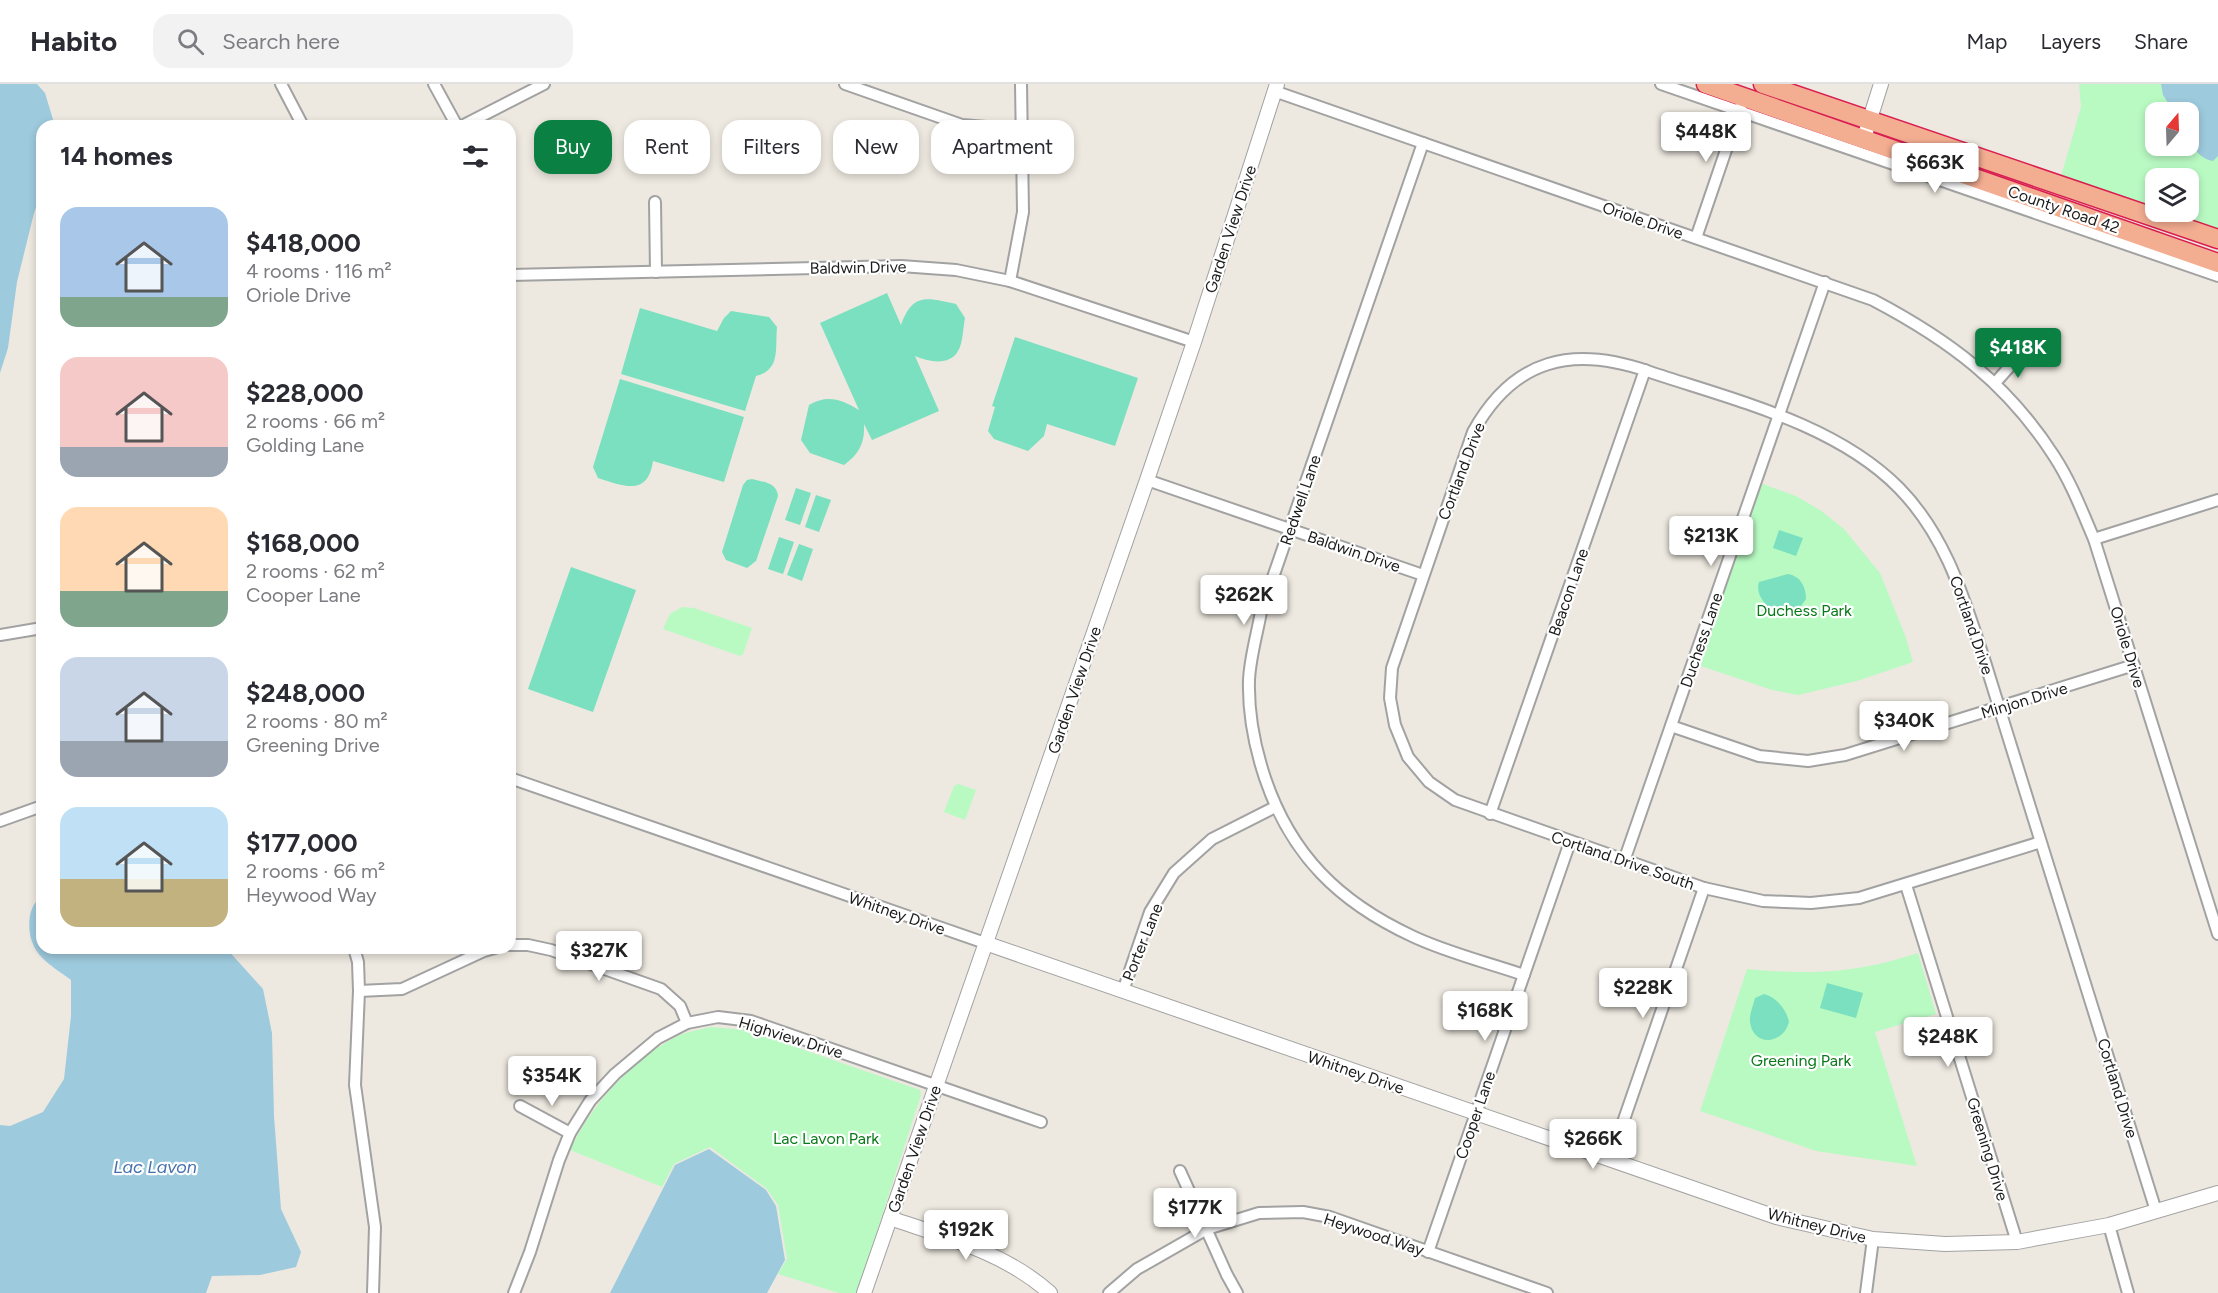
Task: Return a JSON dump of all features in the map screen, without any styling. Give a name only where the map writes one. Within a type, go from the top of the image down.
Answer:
[{"type":"highway","name":"County Road 42","points":[[1706,84],[1742,104],[1864,138],[2218,263]]},
{"type":"highway","name":"County Road 42","points":[[1763,84],[2218,239]]},
{"type":"street","points":[[280,84],[300,120]]},
{"type":"street","points":[[434,84],[454,120]]},
{"type":"street","points":[[474,120],[544,84]]},
{"type":"street","points":[[845,84],[948,120]]},
{"type":"street","points":[[1021,84],[1023,120]]},
{"type":"street","points":[[1661,84],[1742,104],[2218,276]]},
{"type":"street","points":[[1864,138],[1881,84]]},
{"type":"street","name":"Oriole Drive","points":[[1275,87],[1423,143],[1873,300],[1917,323],[1959,352],[1995,383],[2025,416],[2055,457],[2076,494],[2094,539],[2213,899],[2218,934]]},
{"type":"street","name":"Garden View Drive","points":[[864,1293],[1147,480],[1194,342],[1275,87]]},
{"type":"street","points":[[1696,238],[1742,104]]},
{"type":"street","name":"Redwell Lane","points":[[1423,143],[1261,612],[1249,677],[1249,710],[1254,746],[1275,807],[1291,836],[1313,865],[1335,888],[1365,911],[1413,937],[1524,975]]},
{"type":"street","points":[[1010,280],[1023,212],[1023,174]]},
{"type":"street","points":[[655,202],[656,272]]},
{"type":"street","name":"Baldwin Drive","points":[[516,275],[901,266],[956,270],[1010,280],[1194,342]]},
{"type":"street","name":"Duchess Lane","points":[[1624,861],[1825,282]]},
{"type":"street","points":[[1995,383],[2019,356]]},
{"type":"street","name":"Cortland Drive","points":[[1423,575],[1473,432],[1486,409],[1503,390],[1535,368],[1570,358],[1596,358],[1645,370],[1779,416],[1833,438],[1868,461],[1900,489],[1927,521],[1958,579],[2156,1211]]},
{"type":"street","name":"Beacon Lane","points":[[1491,814],[1645,370]]},
{"type":"street","name":"Baldwin Drive","points":[[1147,480],[1423,575]]},
{"type":"street","points":[[2094,539],[2218,500]]},
{"type":"street","name":"Cortland Drive South","points":[[1423,575],[1392,668],[1390,698],[1395,725],[1408,757],[1429,782],[1455,800],[1704,888],[1763,901],[1811,903],[1859,898],[2041,842]]},
{"type":"street","points":[[0,635],[36,629]]},
{"type":"street","name":"Minjon Drive","points":[[1671,726],[1759,756],[1808,761],[1845,755],[2134,665]]},
{"type":"street","name":"Whitney Drive","points":[[516,780],[1776,1217],[1873,1239],[1945,1244],[2017,1242],[2109,1225],[2218,1193]]},
{"type":"street","name":"Porter Lane","points":[[1123,991],[1150,912],[1174,873],[1212,839],[1275,807]]},
{"type":"street","points":[[0,821],[36,808]]},
{"type":"street","name":"Cooper Lane","points":[[1428,1252],[1570,842]]},
{"type":"street","name":"Greening Drive","points":[[1906,885],[2017,1242]]},
{"type":"street","points":[[1610,1160],[1704,888]]},
{"type":"street","points":[[516,945],[551,950],[661,989],[680,1006],[687,1023]]},
{"type":"street","points":[[356,954],[359,992],[355,1084],[375,1227],[373,1293]]},
{"type":"street","points":[[359,992],[402,989],[478,954]]},
{"type":"street","name":"Highview Drive","points":[[514,1293],[530,1252],[559,1160],[570,1133],[590,1101],[615,1074],[658,1038],[687,1023],[718,1017],[751,1022],[1041,1122]]},
{"type":"street","points":[[520,1106],[570,1133]]},
{"type":"street","points":[[1180,1171],[1237,1293]]},
{"type":"street","name":"Heywood Way","points":[[1109,1293],[1137,1269],[1207,1229],[1259,1212],[1303,1212],[1330,1217],[1547,1293]]},
{"type":"street","points":[[890,1218],[970,1246],[1002,1261],[1050,1293]]},
{"type":"street","points":[[2109,1225],[2128,1293]]},
{"type":"street","points":[[1866,1293],[1873,1239]]},
{"type":"green space","points":[[2079,84],[2218,84],[2218,230],[2194,222],[2199,222],[2199,168],[2145,168],[2145,205],[2061,176],[2081,107]]},
{"type":"green space","points":[[887,293],[901,325],[906,314],[916,302],[929,299],[956,304],[965,318],[961,344],[954,356],[938,361],[915,356],[939,411],[872,440],[864,424],[860,448],[844,465],[810,453],[801,440],[809,405],[829,399],[847,403],[859,410],[820,323]]},
{"type":"green space","points":[[640,308],[717,331],[731,311],[769,317],[777,327],[775,357],[770,369],[756,376],[745,411],[621,374]]},
{"type":"green space","points":[[1015,337],[1138,378],[1115,446],[1047,424],[1044,436],[1028,451],[994,439],[988,431],[995,407],[992,406]]},
{"type":"green space","points":[[620,379],[744,417],[724,482],[653,461],[646,480],[640,484],[625,486],[598,478],[593,467]]},
{"type":"green space","points":[[752,479],[772,486],[778,496],[756,561],[747,568],[726,560],[722,552],[743,485],[747,480]]},
{"type":"green space","name":"Duchess Park","points":[[1760,483],[1796,496],[1820,510],[1844,529],[1880,573],[1905,635],[1913,662],[1857,681],[1798,695],[1772,690],[1698,665]]},
{"type":"green space","points":[[796,488],[811,493],[800,525],[785,520]]},
{"type":"green space","points":[[816,495],[831,500],[819,532],[805,527]]},
{"type":"green space","points":[[1779,530],[1803,538],[1796,556],[1773,548]]},
{"type":"green space","points":[[779,537],[794,542],[783,574],[768,569]]},
{"type":"green space","points":[[799,544],[813,549],[802,581],[787,575]]},
{"type":"green space","points":[[571,567],[636,590],[593,712],[528,689]]},
{"type":"green space","points":[[1788,574],[1802,582],[1806,599],[1796,613],[1775,614],[1760,596],[1759,582]]},
{"type":"green space","points":[[682,607],[694,608],[752,628],[743,654],[740,656],[663,629],[670,614]]},
{"type":"green space","points":[[958,784],[976,790],[965,820],[944,812],[954,786]]},
{"type":"green space","name":"Greening Park","points":[[1918,953],[1936,1014],[1875,1032],[1917,1166],[1816,1151],[1700,1111],[1747,969],[1824,972],[1875,965]]},
{"type":"green space","points":[[1827,983],[1863,993],[1856,1018],[1820,1008]]},
{"type":"green space","points":[[1764,994],[1773,998],[1780,1005],[1789,1022],[1786,1030],[1775,1039],[1762,1039],[1757,1036],[1750,1022],[1755,998]]},
{"type":"green space","name":"Lac Lavon Park","points":[[711,1027],[746,1030],[920,1090],[921,1095],[857,1293],[839,1293],[778,1274],[787,1259],[778,1205],[767,1189],[710,1147],[674,1164],[662,1187],[570,1150],[589,1117],[626,1073],[656,1049],[677,1037]]},
{"type":"water","points":[[0,84],[37,84],[45,93],[53,120],[36,120],[36,207],[17,282],[8,348],[0,373]]},
{"type":"water","points":[[2161,84],[2218,84],[2218,156],[2213,161],[2199,154],[2199,102],[2168,102],[2163,95]]},
{"type":"water","name":"Lac Lavon","points":[[36,902],[36,950],[31,939],[29,925]]},
{"type":"water","name":"Lac Lavon","points":[[39,954],[231,954],[263,989],[272,1033],[274,1116],[281,1209],[301,1252],[296,1267],[260,1275],[212,1276],[206,1293],[0,1293],[0,1125],[10,1126],[43,1112],[64,1079],[71,1016],[71,980]]},
{"type":"water","points":[[709,1149],[766,1190],[776,1206],[785,1260],[767,1293],[610,1293],[675,1165]]}]
